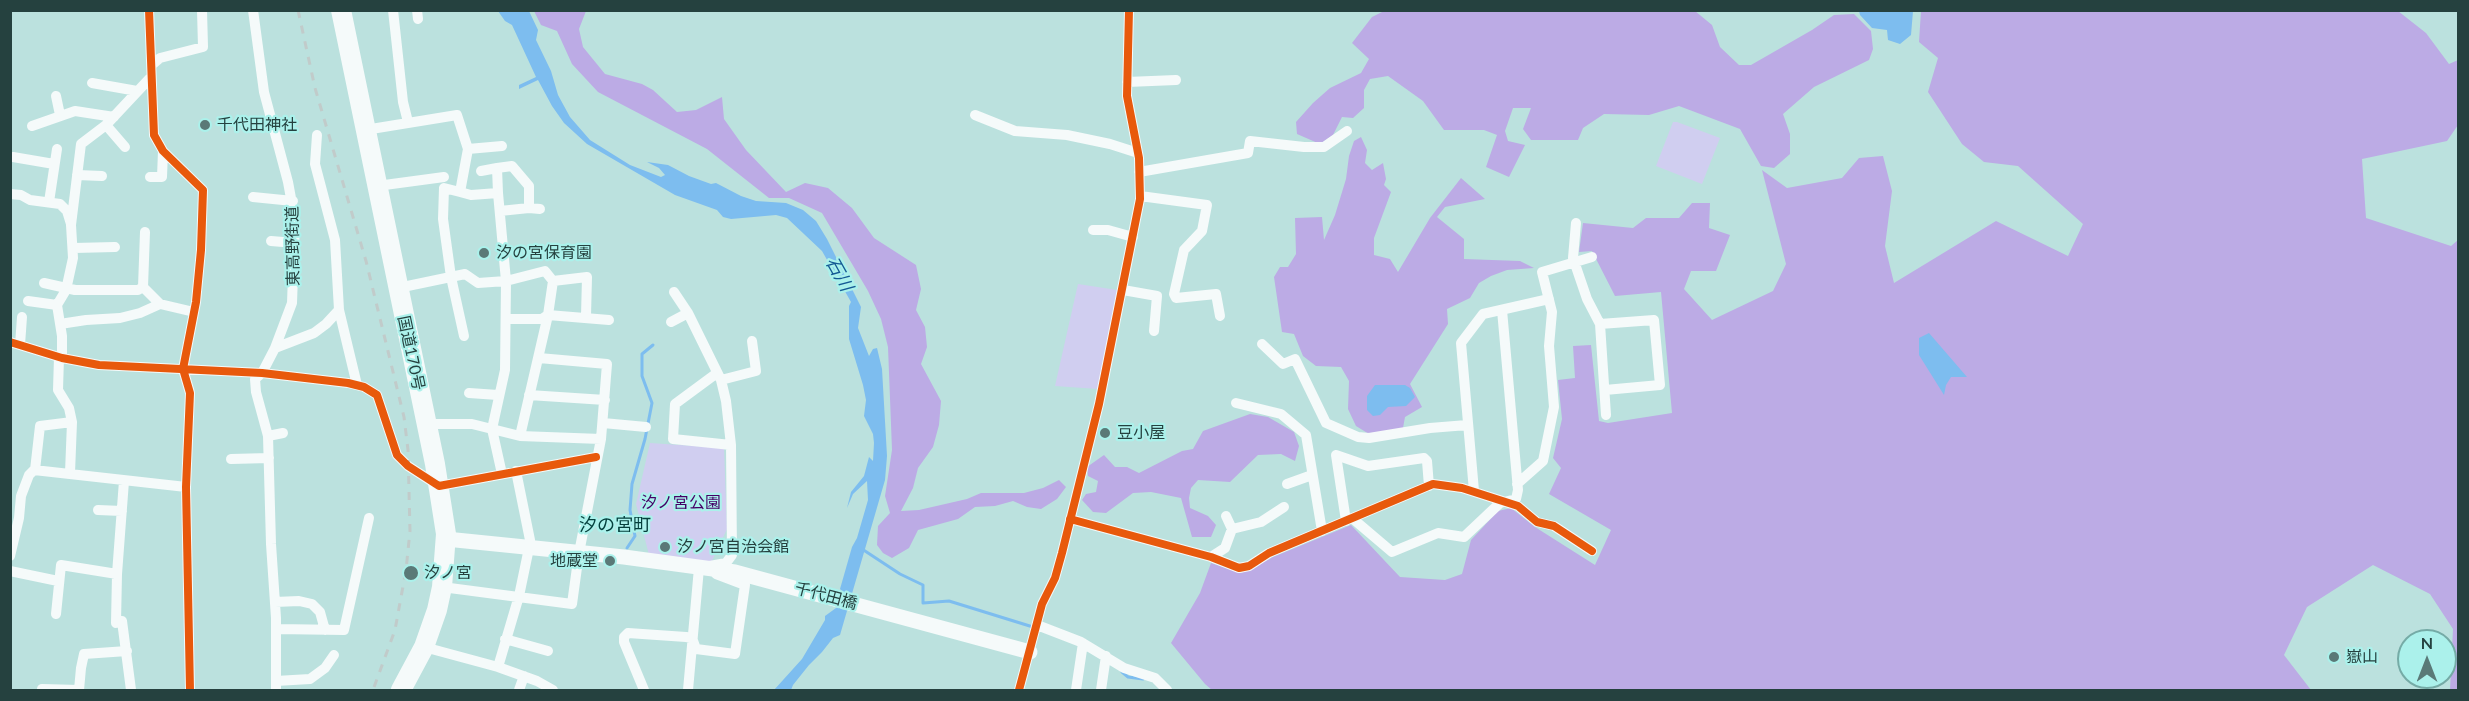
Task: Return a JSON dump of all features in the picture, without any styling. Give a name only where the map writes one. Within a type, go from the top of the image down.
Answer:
[{"type":"highway","name":"国道170号","points":[[340,10],[439,486],[446,539],[442,587],[437,610],[424,647],[401,690]]},
{"type":"street","points":[[149,10],[153,64],[151,76],[154,135],[163,152],[203,190],[201,250],[194,312],[183,369],[190,393],[186,487],[190,690]]},
{"type":"street","points":[[153,64],[160,58],[203,47],[201,10]]},
{"type":"street","name":"東高野街道","points":[[253,10],[264,92],[292,201],[295,243],[292,303],[275,348],[262,373],[255,379],[256,392],[268,436],[276,629],[276,686]]},
{"type":"street","points":[[393,10],[403,102],[408,122]]},
{"type":"street","points":[[1019,690],[1042,604],[1055,578],[1099,404],[1140,196],[1138,153],[1127,96],[1130,48],[1129,10]]},
{"type":"street","points":[[71,225],[81,144],[106,125],[151,76]]},
{"type":"street","points":[[1127,82],[1176,80]]},
{"type":"street","points":[[92,83],[137,91]]},
{"type":"street","points":[[56,96],[60,115]]},
{"type":"street","points":[[32,126],[60,115],[81,111],[114,117]]},
{"type":"street","points":[[975,115],[1015,131],[1067,135],[1110,144],[1138,153]]},
{"type":"street","points":[[365,130],[457,116],[468,149],[460,192]]},
{"type":"street","points":[[106,125],[124,147]]},
{"type":"street","points":[[1139,172],[1248,153],[1250,141],[1324,147],[1347,131]]},
{"type":"street","points":[[317,135],[315,164],[335,240],[339,310],[357,385]]},
{"type":"street","points":[[468,149],[502,146]]},
{"type":"street","points":[[49,202],[57,149]]},
{"type":"street","points":[[150,177],[162,177],[163,152]]},
{"type":"street","points":[[13,157],[54,164]]},
{"type":"street","points":[[481,171],[512,166],[529,186],[535,208],[500,211]]},
{"type":"street","points":[[497,168],[506,281],[506,319],[505,370],[492,429],[502,474]]},
{"type":"street","points":[[77,175],[102,176]]},
{"type":"street","points":[[377,186],[444,177]]},
{"type":"street","points":[[464,336],[451,277],[443,219],[444,188],[471,195],[498,193]]},
{"type":"street","points":[[10,194],[65,207],[71,225],[74,248],[66,288],[57,305],[61,358],[58,390],[69,408],[72,422],[70,473]]},
{"type":"street","points":[[1140,196],[1208,205],[1202,231],[1184,250],[1174,294],[1176,298],[1216,294],[1220,316]]},
{"type":"street","points":[[253,197],[292,201]]},
{"type":"street","points":[[1576,223],[1575,262],[1587,299],[1600,324],[1606,415]]},
{"type":"street","points":[[1093,230],[1108,230],[1132,237]]},
{"type":"street","points":[[145,232],[143,287],[160,304],[194,312]]},
{"type":"street","points":[[271,241],[295,243]]},
{"type":"street","points":[[74,248],[115,247]]},
{"type":"street","points":[[1517,484],[1543,462],[1554,407],[1549,346],[1552,312],[1542,272],[1592,257]]},
{"type":"street","points":[[398,288],[465,274],[478,283],[506,281],[545,271],[553,281],[548,315],[520,436]]},
{"type":"street","points":[[553,281],[587,277],[586,316]]},
{"type":"street","points":[[44,283],[66,288],[138,290],[143,287]]},
{"type":"street","points":[[1123,290],[1157,296],[1154,331]]},
{"type":"street","points":[[674,292],[688,314],[719,377],[726,401],[731,445],[732,555],[726,562],[704,569]]},
{"type":"street","points":[[1474,491],[1461,343],[1483,314],[1549,300]]},
{"type":"street","points":[[27,301],[57,305]]},
{"type":"street","points":[[60,324],[120,318],[140,313],[160,304]]},
{"type":"street","points":[[275,348],[314,333],[339,310]]},
{"type":"street","points":[[1429,486],[1427,461],[1424,458],[1368,466],[1336,455],[1349,520],[1392,552],[1438,533],[1464,537],[1500,503],[1516,499],[1517,484],[1502,310]]},
{"type":"street","points":[[671,322],[688,314]]},
{"type":"street","points":[[506,319],[542,319],[548,315],[586,316],[609,320]]},
{"type":"street","points":[[22,317],[14,346],[61,358],[99,365],[262,373],[357,385],[377,395],[397,455],[408,466],[439,486],[596,457]]},
{"type":"street","points":[[1600,324],[1654,320],[1660,385],[1605,390]]},
{"type":"street","points":[[731,445],[673,439],[675,404],[719,377],[756,371],[752,341]]},
{"type":"street","points":[[1262,344],[1282,364],[1295,359],[1326,423],[1358,437],[1369,438],[1430,428],[1467,425]]},
{"type":"street","points":[[442,587],[572,604],[579,553],[601,439],[607,364],[538,358]]},
{"type":"street","points":[[469,393],[498,395]]},
{"type":"street","points":[[530,395],[605,400]]},
{"type":"street","points":[[1236,403],[1281,414],[1306,435],[1322,531]]},
{"type":"street","points":[[35,470],[40,426],[72,422]]},
{"type":"street","points":[[603,423],[646,427]]},
{"type":"street","points":[[426,424],[472,424],[520,436],[601,439]]},
{"type":"street","points":[[268,436],[283,433]]},
{"type":"street","points":[[231,459],[269,458]]},
{"type":"street","points":[[10,556],[19,518],[21,496],[28,475],[35,470],[186,487]]},
{"type":"street","points":[[498,667],[519,596],[530,540],[516,471]]},
{"type":"street","points":[[1287,484],[1312,475]]},
{"type":"street","points":[[124,481],[117,574],[119,622],[127,651],[131,690]]},
{"type":"street","points":[[1070,519],[1211,557],[1239,568],[1249,566],[1269,553],[1429,486],[1462,488],[1518,506],[1537,522],[1554,526],[1592,551]]},
{"type":"street","points":[[1233,529],[1261,522],[1284,507]]},
{"type":"street","points":[[98,510],[122,511]]},
{"type":"street","points":[[1226,516],[1233,529]]},
{"type":"street","points":[[276,629],[344,630],[369,518]]},
{"type":"street","points":[[1211,557],[1225,548],[1233,529]]},
{"type":"street","name":"千代田橋","points":[[446,539],[579,553],[763,579],[1030,652]]},
{"type":"street","points":[[56,614],[61,565],[117,574]]},
{"type":"street","points":[[692,639],[696,649],[735,654],[745,585],[704,569]]},
{"type":"street","points":[[688,690],[692,639],[704,569]]},
{"type":"street","points":[[10,571],[58,581]]},
{"type":"street","points":[[275,602],[299,601],[312,604],[320,612],[325,630]]},
{"type":"street","points":[[1037,625],[1083,643],[1124,668],[1155,678],[1167,690]]},
{"type":"street","points":[[644,690],[624,637],[628,633],[692,639]]},
{"type":"street","points":[[505,639],[548,651]]},
{"type":"street","points":[[1076,690],[1083,643]]},
{"type":"street","points":[[424,647],[498,667],[554,690]]},
{"type":"street","points":[[42,689],[79,690],[84,654],[127,651]]},
{"type":"street","points":[[276,686],[310,679],[325,668],[334,655]]},
{"type":"street","points":[[1101,690],[1106,656]]},
{"type":"street","points":[[519,690],[524,676]]},
{"type":"green space","points":[[1673,122],[1720,138],[1702,184],[1656,166]]},
{"type":"green space","points":[[1078,284],[1117,290],[1098,389],[1055,386]]},
{"type":"green space","name":"汐ノ宮公園","points":[[650,443],[724,448],[727,529],[711,563],[649,555],[636,504]]},
{"type":"shaded area","points":[[534,11],[586,11],[579,29],[583,47],[605,74],[642,84],[653,90],[677,112],[696,110],[722,97],[724,119],[746,150],[786,192],[805,183],[828,188],[852,208],[874,238],[916,265],[921,289],[916,310],[925,327],[927,347],[921,364],[941,401],[939,425],[933,447],[918,468],[913,488],[901,511],[919,510],[967,499],[981,493],[1024,493],[1043,488],[1059,480],[1066,487],[1057,499],[1041,509],[1027,507],[1013,501],[995,506],[975,507],[958,519],[918,530],[909,548],[892,558],[883,553],[877,545],[878,526],[890,513],[885,496],[892,450],[888,347],[881,319],[868,291],[822,213],[789,198],[769,198],[707,149],[598,92],[572,64],[557,31],[541,25]]},
{"type":"shaded area","points":[[1384,11],[1695,11],[1712,25],[1720,47],[1739,65],[1751,65],[1834,15],[1854,14],[1871,31],[1873,49],[1869,60],[1814,87],[1783,114],[1790,134],[1790,154],[1774,168],[1761,166],[1740,129],[1679,106],[1649,115],[1604,114],[1583,128],[1578,140],[1531,140],[1523,129],[1531,108],[1513,108],[1505,131],[1508,141],[1525,145],[1509,177],[1486,167],[1497,135],[1484,130],[1444,130],[1423,101],[1388,76],[1370,79],[1364,90],[1364,108],[1353,118],[1342,117],[1333,135],[1320,144],[1297,134],[1296,122],[1313,103],[1330,88],[1361,73],[1369,59],[1352,43],[1372,17]]},
{"type":"shaded area","points":[[1921,11],[2398,11],[2426,33],[2449,64],[2458,60],[2458,125],[2447,141],[2362,159],[2366,218],[2451,246],[2458,240],[2458,690],[2450,690],[2457,689],[2457,629],[2453,629],[2430,594],[2373,565],[2307,607],[2284,655],[2311,690],[1212,690],[1205,684],[1171,643],[1200,593],[1211,563],[1241,573],[1273,557],[1351,525],[1400,577],[1445,580],[1462,574],[1471,540],[1498,511],[1511,508],[1535,527],[1595,565],[1611,530],[1549,494],[1561,468],[1553,458],[1562,419],[1558,380],[1575,378],[1573,346],[1591,345],[1599,421],[1608,423],[1672,413],[1661,292],[1615,296],[1592,251],[1579,252],[1583,223],[1633,228],[1646,218],[1679,218],[1692,203],[1710,203],[1709,228],[1730,235],[1716,271],[1691,271],[1684,289],[1712,320],[1773,291],[1786,264],[1762,170],[1787,188],[1842,178],[1859,158],[1883,156],[1892,191],[1885,246],[1894,283],[1996,221],[2068,256],[2083,224],[2018,166],[1984,162],[1962,144],[1928,92],[1938,58],[1919,42]]},
{"type":"shaded area","points":[[1361,137],[1367,150],[1365,163],[1372,170],[1383,163],[1386,179],[1384,185],[1391,192],[1374,238],[1374,255],[1390,259],[1398,272],[1430,218],[1461,178],[1485,199],[1445,207],[1437,217],[1464,239],[1464,259],[1520,261],[1534,268],[1507,270],[1491,276],[1479,283],[1470,298],[1447,309],[1448,324],[1410,384],[1422,407],[1405,417],[1403,428],[1369,434],[1356,426],[1348,409],[1349,381],[1341,367],[1316,366],[1303,356],[1294,334],[1282,332],[1274,277],[1280,267],[1288,267],[1296,254],[1295,218],[1322,217],[1324,240],[1335,215],[1346,179],[1349,156],[1354,141]]},
{"type":"shaded area","points":[[1250,414],[1268,417],[1294,432],[1299,446],[1295,461],[1281,454],[1258,455],[1230,482],[1198,480],[1191,488],[1190,508],[1208,516],[1216,525],[1211,537],[1192,537],[1181,498],[1151,492],[1133,493],[1106,513],[1093,512],[1082,500],[1086,494],[1096,492],[1098,481],[1088,476],[1087,467],[1104,455],[1115,467],[1127,467],[1139,473],[1182,451],[1193,449],[1203,431]]},
{"type":"water","name":"石川","points":[[498,11],[529,11],[538,30],[536,40],[551,71],[558,95],[570,117],[590,140],[630,165],[661,177],[665,175],[659,168],[647,162],[668,165],[689,176],[711,184],[716,183],[756,201],[786,203],[803,210],[816,221],[827,239],[861,307],[858,328],[869,356],[873,349],[877,348],[882,369],[887,456],[885,480],[840,635],[833,638],[791,690],[774,690],[802,659],[825,620],[825,616],[836,608],[852,547],[857,538],[868,500],[867,481],[853,494],[847,508],[851,492],[864,476],[869,457],[873,461],[874,443],[873,434],[864,416],[866,400],[849,339],[851,302],[822,251],[787,218],[776,215],[731,219],[723,217],[717,210],[675,195],[587,144],[564,123],[538,80],[519,89],[519,85],[536,77],[512,25],[505,21]]},
{"type":"water","points":[[1859,11],[1913,11],[1911,35],[1900,44],[1888,40],[1887,30],[1872,28]]},
{"type":"water","points":[[1929,333],[1967,377],[1951,377],[1944,395],[1919,355],[1919,338]]},
{"type":"water","points":[[1375,385],[1405,385],[1410,388],[1415,397],[1406,406],[1388,407],[1380,415],[1373,416],[1367,410],[1367,396]]},
{"type":"waterway","points":[[627,548],[635,536],[630,510],[632,484],[645,439],[652,403],[642,376],[642,354],[653,345]]},
{"type":"waterway","points":[[862,549],[900,574],[923,585],[923,603],[949,601],[1033,627]]},
{"type":"waterway","points":[[1122,672],[1128,677],[1143,679]]},
{"type":"railway","points":[[298,10],[315,88],[366,261],[404,417],[408,450],[410,531],[406,570],[395,630],[373,690]]},
{"type":"cycle path","points":[[149,10],[154,135],[163,151],[203,190],[196,302],[183,369],[190,393],[186,487],[190,690]]},
{"type":"cycle path","points":[[1019,690],[1042,604],[1055,578],[1062,553],[1099,404],[1140,199],[1139,158],[1127,96],[1129,10]]},
{"type":"cycle path","points":[[10,342],[62,358],[99,365],[262,373],[364,387],[377,395],[397,455],[408,466],[439,486],[596,457]]},
{"type":"cycle path","points":[[1070,519],[1211,557],[1239,568],[1249,566],[1269,553],[1433,484],[1462,488],[1518,506],[1537,522],[1554,526],[1592,551]]},
{"type":"place","name":"千代田神社","points":[[205,125]]},
{"type":"place","name":"汐の宮保育園","points":[[484,253]]},
{"type":"place","name":"豆小屋","points":[[1105,433]]},
{"type":"place","name":"汐ノ宮自治会館","points":[[665,547]]},
{"type":"place","name":"地蔵堂","points":[[610,561]]},
{"type":"place","name":"汐ノ宮","points":[[411,573]]},
{"type":"place","name":"嶽山","points":[[2334,657]]},
{"type":"district","name":"汐の宮町","points":[[615,525]]}]
